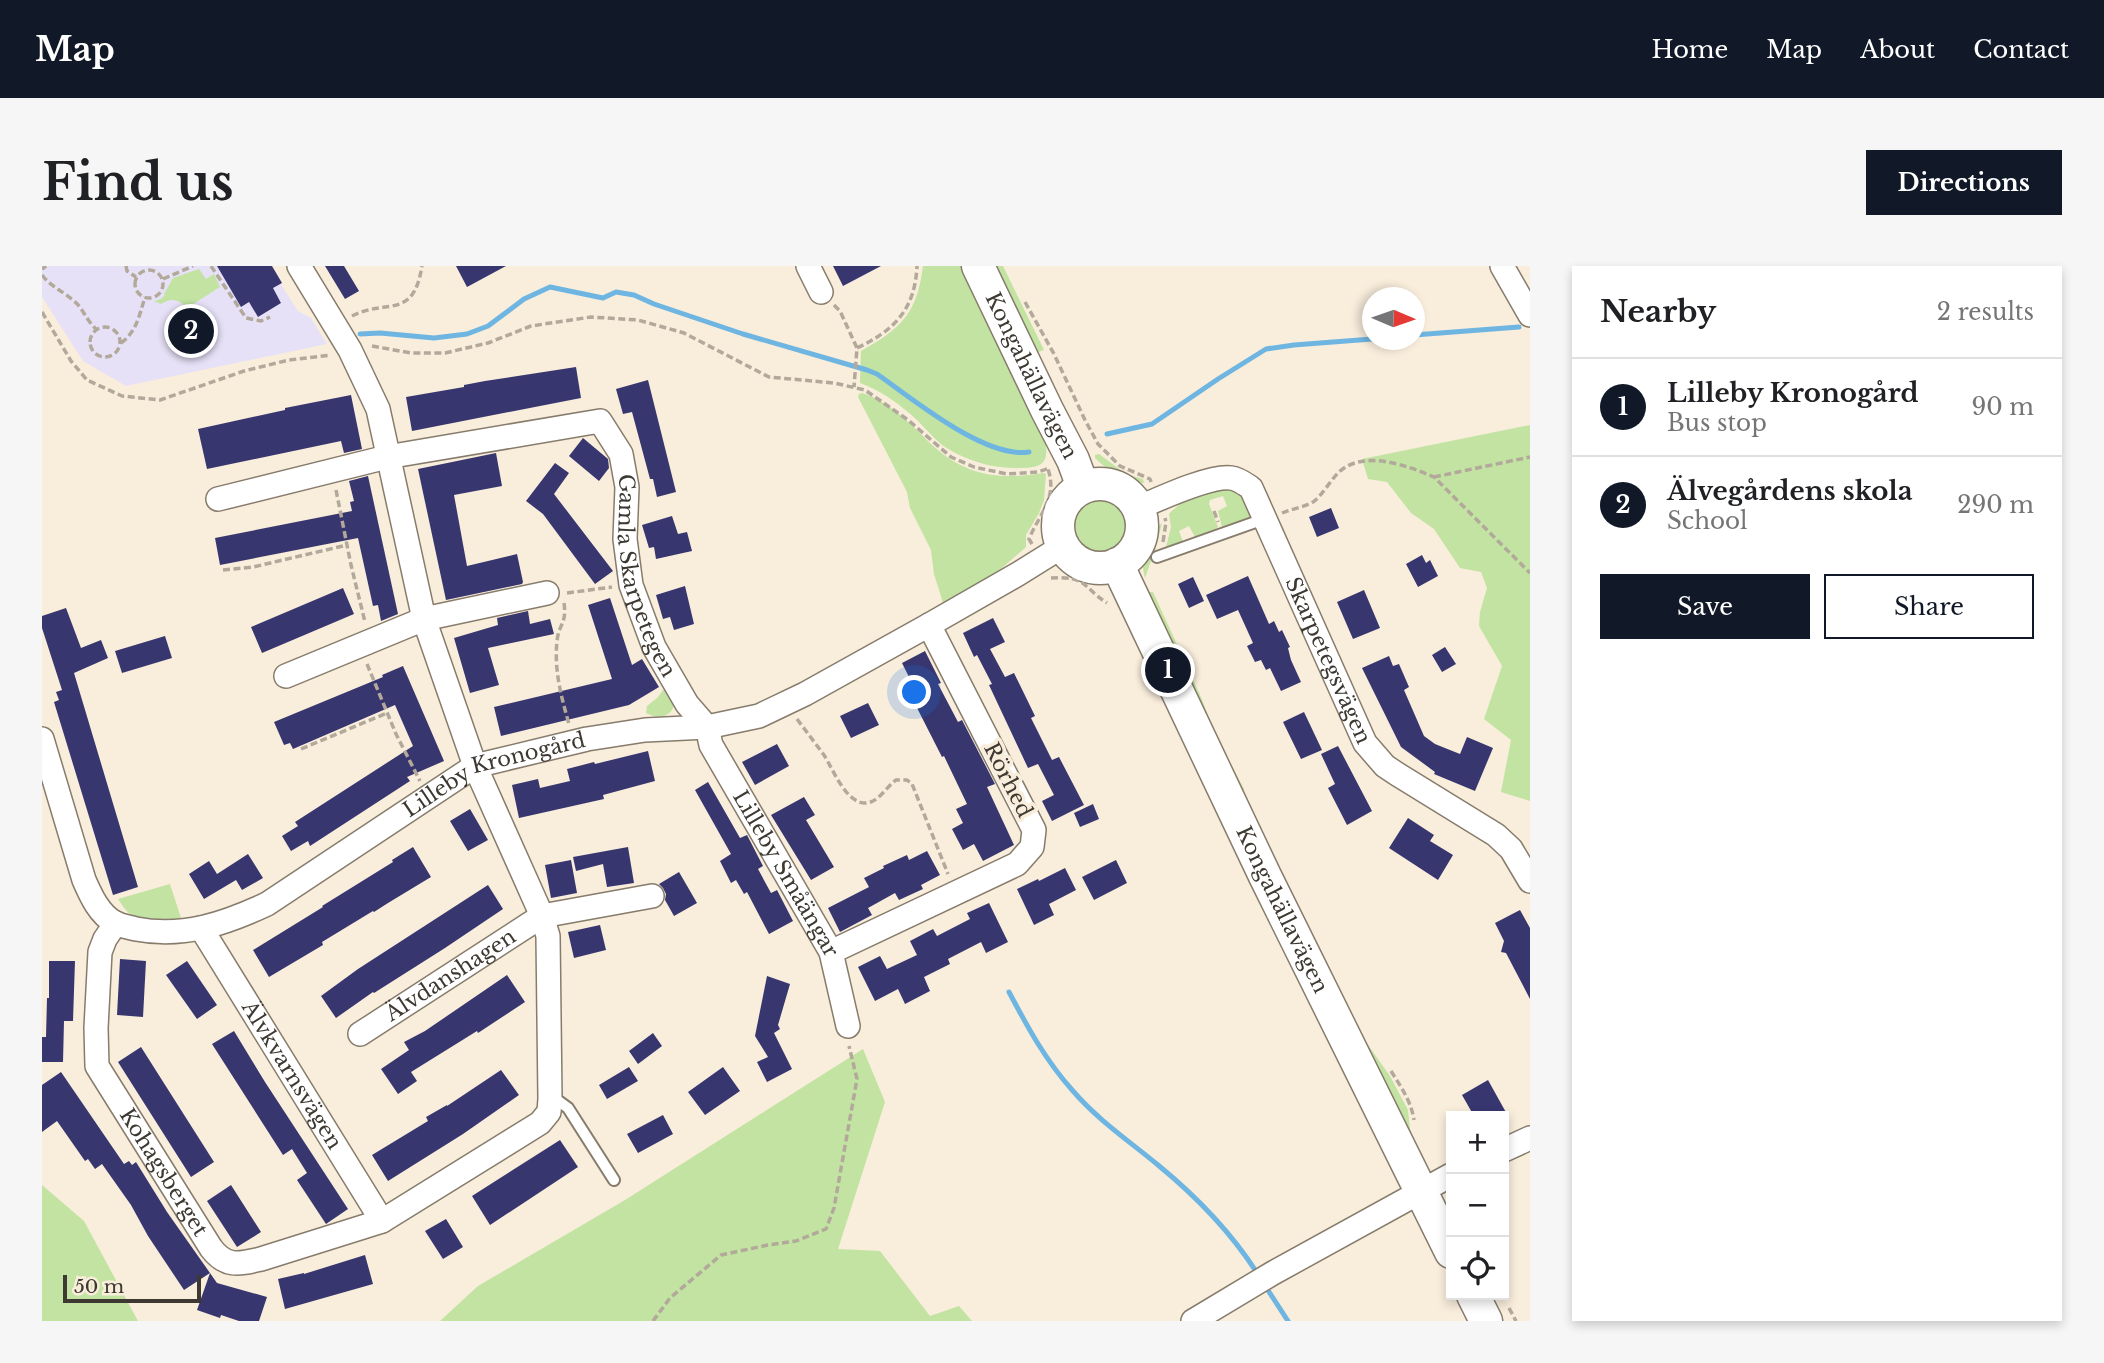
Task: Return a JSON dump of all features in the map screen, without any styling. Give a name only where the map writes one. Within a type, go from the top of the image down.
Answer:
[{"type":"street","name":"Älvdanshagen","points":[[299,266],[350,350],[378,409],[424,619],[475,766],[542,916],[550,952],[549,1112],[543,1121],[382,1221]]},
{"type":"street","points":[[808,266],[821,292]]},
{"type":"street","name":"Kongahällavägen","points":[[978,266],[1046,410],[1099,483],[1115,486],[1129,495],[1138,508]]},
{"type":"street","points":[[1502,266],[1530,315]]},
{"type":"street","name":"Gamla Skarpetegen","points":[[387,457],[600,421],[621,454],[626,487],[625,539],[631,585],[654,647],[687,704],[707,727]]},
{"type":"street","points":[[218,499],[387,457]]},
{"type":"street","name":"Kongahällavägen","points":[[1063,546],[1058,529],[1060,512],[1085,463]]},
{"type":"street","name":"Skarpetegsvägen","points":[[1138,508],[1213,480],[1231,478],[1251,488],[1366,745],[1385,766],[1496,835],[1511,849],[1530,881]]},
{"type":"street","points":[[1063,546],[1073,558],[1086,565],[1102,568],[1117,564],[1130,554],[1139,540],[1142,524],[1138,508]]},
{"type":"street","name":"Lilleby Kronogård","points":[[116,923],[154,932],[175,933],[201,928],[247,913],[267,904],[475,766],[574,742],[645,730],[707,727],[759,716],[929,625],[1063,546]]},
{"type":"street","name":"Kongahällavägen","points":[[1117,564],[1265,876],[1446,1242]]},
{"type":"street","points":[[286,676],[424,619],[547,593]]},
{"type":"street","name":"Rörhed","points":[[831,952],[1017,864],[1032,847],[1034,830],[929,625]]},
{"type":"street","name":"Lilleby Småängar","points":[[707,727],[711,745],[831,952],[848,1026]]},
{"type":"street","points":[[42,739],[84,880],[92,899],[116,923]]},
{"type":"street","name":"Älvdanshagen","points":[[360,1034],[542,916],[652,895]]},
{"type":"street","name":"Kohagsberget","points":[[116,923],[100,952],[97,1066],[213,1252],[230,1263],[243,1263],[382,1221]]},
{"type":"street","name":"Älvkvarnsvägen","points":[[201,928],[382,1221]]},
{"type":"street","points":[[1509,1148],[1530,1139]]},
{"type":"street","points":[[1193,1321],[1273,1273],[1446,1178]]},
{"type":"street","points":[[1475,1300],[1486,1321]]},
{"type":"lane","points":[[1157,558],[1264,519]]},
{"type":"lane","points":[[550,1098],[568,1108],[614,1180]]},
{"type":"path","points":[[126,266],[127,271],[136,276]]},
{"type":"path","points":[[163,279],[193,266]]},
{"type":"path","points":[[211,266],[246,318],[261,321],[270,317]]},
{"type":"path","points":[[336,326],[358,313],[391,307],[404,301],[417,289],[422,266]]},
{"type":"path","points":[[857,348],[875,339],[893,325],[909,305],[916,282],[917,266]]},
{"type":"path","points":[[150,269],[158,272],[163,279],[159,294],[152,298],[145,298],[136,290],[136,276],[142,271],[150,269]]},
{"type":"path","points":[[42,275],[78,305],[96,329]]},
{"type":"path","points":[[821,292],[840,311],[857,348],[854,387]]},
{"type":"path","points":[[121,343],[119,334],[113,328],[104,326],[96,329],[90,342],[96,354],[105,357],[113,355],[135,329],[145,298]]},
{"type":"path","points":[[42,312],[71,361],[87,380],[122,396],[160,400],[255,368],[289,359],[332,355],[362,345],[411,353],[445,353],[488,343],[531,326],[591,317],[638,320],[684,333],[769,377],[834,383],[865,390],[908,419],[951,457],[974,467],[993,472],[1022,474],[1085,463]]},
{"type":"path","points":[[1434,477],[1530,457]]},
{"type":"path","points":[[1264,519],[1315,501],[1341,470],[1364,460],[1374,460],[1434,477],[1530,573]]},
{"type":"path","points":[[332,471],[362,613],[365,643],[387,713],[428,797]]},
{"type":"path","points":[[223,570],[253,567],[347,545]]},
{"type":"path","points":[[547,593],[631,585]]},
{"type":"path","points":[[547,593],[564,602],[565,621],[557,638],[556,669],[559,690],[574,742]]},
{"type":"path","points":[[786,703],[854,800],[865,803],[872,801],[896,780],[907,780],[912,784],[956,893]]},
{"type":"path","points":[[302,749],[387,713]]},
{"type":"path","points":[[653,1321],[670,1298],[722,1255],[796,1241],[826,1229],[834,1208],[857,1079],[850,1051],[848,1026]]},
{"type":"shaded area","points":[[42,266],[269,266],[298,311],[311,318],[327,344],[126,386],[83,361],[42,297]]},
{"type":"green space","points":[[923,266],[968,266],[1044,433],[1046,454],[1038,466],[1002,467],[963,457],[941,444],[898,404],[860,383],[861,351],[887,335],[905,318],[917,296]]},
{"type":"green space","points":[[992,266],[1003,266],[1044,350],[1038,352],[1031,344]]},
{"type":"green space","points":[[199,269],[206,279],[214,274],[220,287],[187,308],[175,300],[161,304],[154,301],[165,295],[173,278]]},
{"type":"green space","points":[[862,393],[888,406],[938,450],[965,467],[994,475],[1046,474],[1044,500],[1026,535],[1026,547],[987,581],[944,606],[934,574],[931,550],[910,508],[907,492],[858,397]]},
{"type":"green space","points":[[1530,425],[1530,801],[1501,792],[1511,740],[1484,719],[1502,666],[1479,626],[1487,588],[1481,572],[1460,568],[1434,529],[1411,513],[1387,482],[1368,479],[1362,459]]},
{"type":"green space","points":[[1099,454],[1126,474],[1143,479],[1144,483],[1111,472],[1095,458],[1095,455]]},
{"type":"green space","points":[[1224,486],[1244,495],[1251,517],[1222,527],[1218,511],[1227,506],[1223,496],[1210,500],[1218,527],[1195,537],[1189,526],[1179,531],[1183,542],[1166,547],[1171,527],[1169,514],[1188,500]]},
{"type":"green space","points":[[1101,498],[1120,506],[1128,525],[1120,544],[1101,552],[1082,544],[1074,525],[1082,506]]},
{"type":"green space","points":[[1162,523],[1145,578],[1143,563],[1146,548],[1152,534]]},
{"type":"green space","points":[[1149,592],[1153,592],[1215,734],[1244,789],[1247,813],[1148,597]]},
{"type":"green space","points":[[667,689],[675,702],[671,711],[661,717],[646,713],[647,706]]},
{"type":"green space","points":[[170,884],[181,918],[161,921],[140,919],[128,912],[118,899]]},
{"type":"green space","points":[[1344,1011],[1390,1076],[1408,1110],[1411,1138]]},
{"type":"green space","points":[[863,1049],[885,1102],[838,1249],[880,1251],[930,1316],[959,1306],[972,1321],[440,1321],[478,1286],[625,1200]]},
{"type":"green space","points":[[42,1185],[84,1221],[138,1321],[42,1321]]},
{"type":"building","points":[[217,266],[272,266],[282,283],[273,288],[281,303],[258,317],[249,302],[241,307]]},
{"type":"building","points":[[325,266],[344,266],[359,291],[345,299]]},
{"type":"building","points":[[456,266],[506,266],[467,287]]},
{"type":"building","points":[[833,266],[881,266],[843,286]]},
{"type":"building","points":[[576,367],[581,398],[412,431],[406,397]]},
{"type":"building","points":[[648,380],[676,492],[657,497],[632,412],[623,414],[616,389]]},
{"type":"building","points":[[351,395],[362,449],[344,453],[341,441],[207,469],[198,429]]},
{"type":"building","points":[[583,438],[608,459],[609,468],[599,481],[569,456]]},
{"type":"building","points":[[496,453],[502,486],[454,495],[467,566],[517,554],[523,582],[446,600],[418,469]]},
{"type":"building","points":[[555,463],[569,473],[554,494],[613,571],[595,584],[543,514],[526,501]]},
{"type":"building","points":[[368,476],[398,614],[381,621],[378,605],[373,606],[358,538],[220,565],[215,538],[352,511],[350,502],[354,501],[349,481]]},
{"type":"building","points":[[1331,508],[1339,528],[1317,537],[1309,517]]},
{"type":"building","points":[[672,516],[678,534],[687,532],[692,551],[656,559],[654,547],[649,548],[642,525]]},
{"type":"building","points":[[1422,555],[1426,563],[1430,560],[1438,576],[1418,587],[1406,564]]},
{"type":"building","points":[[1248,576],[1269,624],[1274,621],[1279,632],[1282,630],[1301,682],[1281,691],[1270,668],[1266,670],[1261,660],[1255,662],[1247,646],[1253,643],[1238,610],[1217,619],[1206,595]]},
{"type":"building","points":[[1193,577],[1204,601],[1189,608],[1178,584]]},
{"type":"building","points":[[685,586],[694,624],[674,630],[670,617],[663,619],[656,595]]},
{"type":"building","points":[[343,588],[354,614],[262,653],[251,627]]},
{"type":"building","points":[[1364,590],[1380,628],[1353,639],[1337,602]]},
{"type":"building","points":[[610,598],[632,665],[642,659],[659,687],[629,705],[501,736],[494,707],[612,679],[588,605]]},
{"type":"building","points":[[66,608],[81,648],[101,640],[108,658],[74,673],[138,887],[113,895],[54,702],[59,700],[56,692],[62,690],[42,628],[42,616]]},
{"type":"building","points":[[528,611],[530,624],[550,619],[554,634],[488,648],[499,685],[470,693],[454,638],[498,625],[497,618]]},
{"type":"building","points":[[993,618],[1005,642],[990,649],[1005,677],[1014,673],[1035,716],[1031,718],[1052,760],[1059,757],[1084,805],[1052,821],[1042,801],[1054,795],[1038,764],[1028,768],[989,685],[992,684],[977,655],[974,657],[963,633]]},
{"type":"building","points":[[165,636],[172,658],[122,673],[115,651]]},
{"type":"building","points":[[1445,647],[1456,664],[1442,672],[1432,655]]},
{"type":"building","points":[[925,651],[941,683],[938,684],[958,722],[962,720],[995,784],[987,787],[1014,845],[983,861],[974,844],[963,850],[952,829],[963,823],[956,809],[967,804],[914,702],[920,699],[902,663]]},
{"type":"building","points":[[1389,656],[1393,666],[1399,664],[1409,687],[1404,690],[1424,736],[1435,744],[1460,754],[1467,737],[1493,748],[1475,791],[1434,774],[1435,772],[1401,747],[1362,668]]},
{"type":"building","points":[[403,666],[444,761],[407,777],[410,781],[310,846],[308,841],[291,851],[282,836],[298,826],[295,822],[413,746],[395,705],[293,749],[290,743],[284,745],[274,722],[383,677],[382,675]]},
{"type":"building","points":[[868,703],[879,725],[851,738],[840,716]]},
{"type":"building","points":[[1304,712],[1322,750],[1301,759],[1283,722]]},
{"type":"building","points":[[777,744],[789,766],[755,785],[742,762]]},
{"type":"building","points":[[1338,746],[1372,811],[1347,825],[1328,788],[1335,784],[1321,754]]},
{"type":"building","points":[[648,751],[655,781],[603,795],[604,799],[519,818],[512,785],[538,779],[540,788],[570,781],[567,769]]},
{"type":"building","points":[[708,782],[740,838],[747,835],[763,866],[758,869],[771,893],[777,890],[793,921],[769,934],[747,892],[744,894],[736,880],[731,883],[720,861],[731,854],[695,790]]},
{"type":"building","points":[[804,797],[815,815],[806,820],[834,867],[811,880],[771,815]]},
{"type":"building","points":[[1093,804],[1099,819],[1080,827],[1074,813]]},
{"type":"building","points":[[470,809],[488,840],[468,851],[450,821]]},
{"type":"building","points":[[1408,818],[1434,835],[1430,841],[1453,855],[1438,880],[1389,848]]},
{"type":"building","points":[[413,847],[431,877],[269,977],[253,950]]},
{"type":"building","points":[[628,847],[634,883],[607,887],[603,864],[576,871],[573,857]]},
{"type":"building","points":[[927,851],[940,875],[921,885],[923,889],[899,900],[895,893],[868,908],[872,915],[840,932],[828,908],[869,887],[864,878],[884,868],[883,866],[907,855],[909,860]]},
{"type":"building","points":[[248,854],[263,878],[242,890],[236,880],[204,899],[189,874],[209,861],[217,874]]},
{"type":"building","points":[[571,860],[577,893],[551,898],[545,865]]},
{"type":"building","points":[[1116,860],[1127,883],[1094,900],[1082,877]]},
{"type":"building","points":[[1065,868],[1076,890],[1049,904],[1054,915],[1034,925],[1017,889]]},
{"type":"building","points":[[679,872],[697,903],[674,916],[659,884]]},
{"type":"building","points":[[488,885],[503,909],[336,1018],[321,996]]},
{"type":"building","points":[[989,903],[1008,942],[986,953],[981,942],[948,959],[950,964],[924,977],[930,991],[905,1004],[898,989],[875,1001],[858,967],[880,956],[887,969],[917,955],[910,941],[933,929],[937,936],[970,919],[967,913]]},
{"type":"building","points":[[1520,910],[1530,928],[1530,999],[1506,953],[1501,952],[1504,941],[1495,923]]},
{"type":"building","points":[[600,925],[606,950],[574,958],[568,932]]},
{"type":"building","points":[[120,959],[146,961],[143,1017],[117,1015]]},
{"type":"building","points":[[49,961],[75,961],[73,1021],[64,1021],[63,1062],[42,1062],[42,1037],[46,1037],[49,998]]},
{"type":"building","points":[[187,961],[217,1005],[197,1019],[166,975]]},
{"type":"building","points":[[507,975],[525,1002],[411,1072],[417,1081],[398,1094],[381,1069],[409,1050],[404,1042],[425,1031]]},
{"type":"building","points":[[767,976],[790,984],[778,1025],[780,1029],[774,1033],[792,1069],[767,1082],[757,1062],[768,1057],[755,1036]]},
{"type":"building","points":[[234,1031],[348,1209],[326,1224],[297,1180],[307,1173],[292,1149],[283,1155],[212,1044]]},
{"type":"building","points":[[653,1033],[662,1046],[638,1064],[629,1051]]},
{"type":"building","points":[[141,1047],[214,1162],[191,1177],[118,1062]]},
{"type":"building","points":[[629,1067],[638,1081],[607,1099],[599,1085]]},
{"type":"building","points":[[723,1067],[740,1091],[705,1115],[688,1092]]},
{"type":"building","points":[[501,1070],[519,1095],[388,1181],[372,1155],[428,1121],[426,1117]]},
{"type":"building","points":[[61,1072],[124,1164],[129,1161],[132,1165],[136,1162],[210,1273],[184,1290],[102,1164],[95,1169],[88,1159],[85,1161],[57,1121],[42,1132],[42,1085]]},
{"type":"building","points":[[1488,1080],[1505,1111],[1471,1111],[1462,1095]]},
{"type":"building","points":[[663,1115],[673,1134],[638,1153],[627,1134]]},
{"type":"building","points":[[560,1140],[578,1167],[490,1225],[472,1196]]},
{"type":"building","points":[[231,1185],[261,1232],[237,1247],[207,1201]]},
{"type":"building","points":[[446,1219],[463,1247],[443,1259],[425,1231]]},
{"type":"building","points":[[365,1255],[373,1284],[285,1309],[278,1279]]},
{"type":"building","points":[[210,1273],[217,1283],[267,1297],[259,1321],[239,1321],[221,1315],[220,1318],[197,1310]]},
{"type":"waterway","points":[[360,334],[434,338],[467,334],[488,326],[524,299],[550,287],[603,298],[616,292],[634,295],[743,334],[867,370],[971,437],[1011,452],[1029,452]]},
{"type":"waterway","points":[[1425,334],[1519,327]]},
{"type":"waterway","points":[[1107,434],[1152,424],[1266,349],[1362,340]]},
{"type":"waterway","points":[[1009,992],[1030,1031],[1063,1080],[1103,1121],[1200,1203],[1225,1230],[1259,1276]]},
{"type":"waterway","points":[[1264,1284],[1288,1321]]},
{"type":"place","name":"Älvegårdens skola","points":[[191,331]]},
{"type":"place","name":"Lilleby Kronogård","points":[[1168,670]]}]
